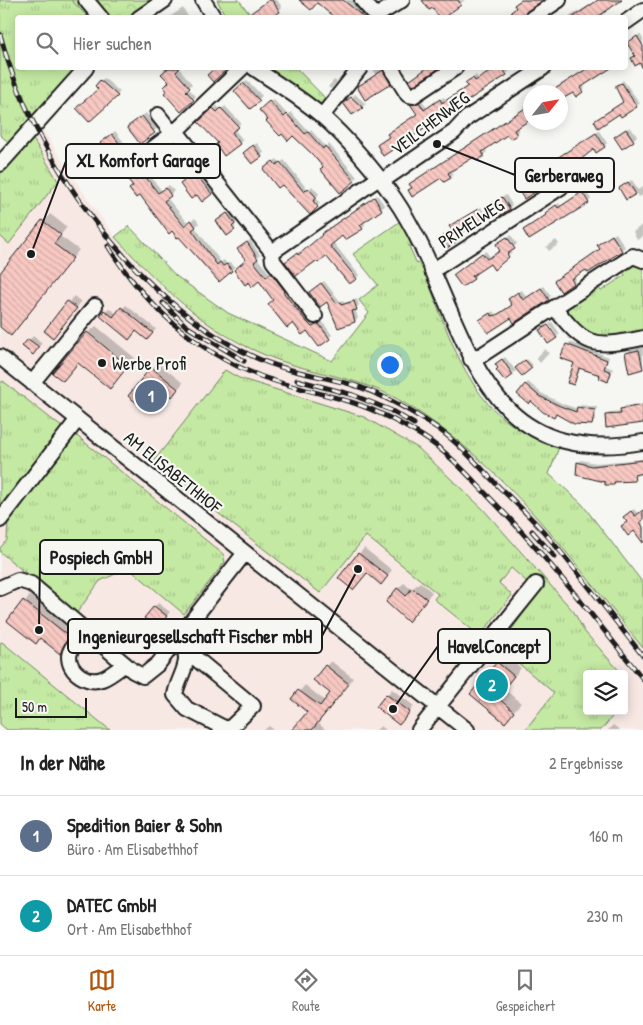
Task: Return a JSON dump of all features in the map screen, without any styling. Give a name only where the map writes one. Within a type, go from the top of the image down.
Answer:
[{"type":"street","points":[[86,0],[98,15]]},
{"type":"street","points":[[143,15],[165,0]]},
{"type":"street","points":[[203,0],[212,15]]},
{"type":"street","points":[[362,0],[374,15]]},
{"type":"street","points":[[379,15],[402,0]]},
{"type":"street","points":[[536,15],[558,0]]},
{"type":"street","points":[[628,21],[643,10]]},
{"type":"street","points":[[0,164],[84,70]]},
{"type":"street","points":[[140,158],[176,131],[240,70]]},
{"type":"street","points":[[257,70],[322,116],[380,180],[416,234],[471,359],[498,400],[514,416],[556,439],[600,447],[614,447],[643,442]]},
{"type":"street","points":[[322,116],[358,70]]},
{"type":"street","points":[[392,70],[408,95],[413,96],[452,70]]},
{"type":"street","name":"VEILCHENWEG","points":[[272,252],[454,132],[467,118],[540,70]]},
{"type":"street","points":[[158,115],[169,129],[176,131],[272,252],[272,261],[315,316]]},
{"type":"street","name":"PRIMELWEG","points":[[432,272],[581,174]]},
{"type":"street","points":[[471,359],[477,358],[633,256],[643,260]]},
{"type":"street","points":[[32,383],[95,306]]},
{"type":"street","points":[[555,308],[574,332],[592,342],[613,344],[643,338]]},
{"type":"street","name":"AM ELISABETHHOF","points":[[0,357],[466,730]]},
{"type":"street","points":[[0,520],[78,419]]},
{"type":"street","points":[[0,588],[18,580],[31,584],[124,664],[143,676],[158,664],[244,554]]},
{"type":"street","points":[[419,730],[536,584]]},
{"type":"street","points":[[86,631],[74,644],[69,655],[70,664],[78,675],[90,681],[103,679],[124,664]]},
{"type":"street","points":[[184,647],[253,706],[228,730],[187,709],[175,695],[177,686],[186,670],[184,647]]},
{"type":"shaded area","points":[[44,131],[72,176],[115,237],[157,283],[188,310],[235,342],[289,364],[355,380],[402,401],[439,424],[469,450],[543,524],[643,648],[643,730],[110,730],[2,642],[0,643],[0,174]]},
{"type":"green space","points":[[0,0],[71,0],[86,15],[15,15],[15,70],[78,70],[12,145],[0,135]]},
{"type":"green space","points":[[71,0],[157,0],[134,15],[86,15]]},
{"type":"green space","points":[[217,0],[239,0],[250,15],[225,15]]},
{"type":"green space","points":[[269,70],[298,70],[328,101],[323,109]]},
{"type":"green space","points":[[33,139],[58,181],[9,244],[0,236],[0,174]]},
{"type":"green space","points":[[402,220],[414,243],[409,246],[417,264],[421,262],[456,352],[481,395],[496,412],[514,426],[559,447],[549,474],[582,504],[643,583],[643,648],[534,514],[472,453],[439,426],[404,403],[377,389],[290,364],[238,342],[215,328],[173,296],[115,237],[129,226],[176,276],[228,313],[332,361],[369,313],[359,300],[378,285],[353,254]]},
{"type":"green space","points":[[633,263],[643,265],[643,334],[597,339],[582,332],[567,312],[568,307],[597,286],[601,291],[625,275],[622,269]]},
{"type":"green space","points":[[225,370],[239,378],[364,417],[418,448],[483,509],[574,612],[584,631],[618,670],[583,670],[583,715],[614,715],[601,730],[525,730],[554,693],[499,647],[528,607],[526,604],[537,590],[545,587],[531,576],[526,581],[511,568],[499,583],[512,595],[480,636],[434,599],[438,594],[366,536],[320,593],[153,462]]},
{"type":"green space","points":[[3,381],[63,428],[0,507],[0,383]]},
{"type":"green space","points":[[77,436],[223,554],[225,562],[184,614],[129,568],[100,581],[76,614],[0,552],[0,548],[7,540],[8,520],[71,438]]},
{"type":"green space","points":[[2,642],[110,730],[7,730],[0,724],[0,643]]},
{"type":"building","points":[[269,0],[272,0],[280,12],[275,15],[248,15]]},
{"type":"building","points":[[299,0],[343,0],[361,15],[331,15],[317,3],[311,10]]},
{"type":"building","points":[[422,0],[458,0],[461,5],[447,15],[437,15],[433,8],[429,10]]},
{"type":"building","points":[[521,0],[543,0],[525,15],[512,15],[511,12],[516,8],[514,5]]},
{"type":"building","points":[[598,0],[622,0],[600,15],[576,15]]},
{"type":"building","points":[[637,36],[643,46],[643,69],[640,63],[635,66],[631,58],[635,56],[628,42]]},
{"type":"building","points":[[166,70],[178,70],[176,72],[190,88],[186,91],[194,100],[181,112],[164,93],[167,91],[164,87],[169,82],[161,74]]},
{"type":"building","points":[[213,70],[226,70],[213,82],[207,75]]},
{"type":"building","points":[[383,70],[391,84],[365,100],[357,87]]},
{"type":"building","points":[[424,70],[437,70],[413,86],[409,81]]},
{"type":"building","points":[[493,70],[503,70],[507,75],[383,156],[377,145],[389,137],[387,134],[417,114],[410,104],[419,102],[424,110],[440,99],[442,103],[468,86],[465,83],[469,80],[473,78],[475,81]]},
{"type":"building","points":[[585,70],[608,70],[580,88],[583,92],[576,97],[573,93],[568,96],[568,85],[561,85]]},
{"type":"building","points":[[100,80],[118,96],[89,122],[76,108],[98,89],[95,86]]},
{"type":"building","points":[[243,83],[260,101],[250,109],[234,91]]},
{"type":"building","points":[[622,83],[637,107],[621,117],[619,114],[598,128],[594,121],[623,102],[616,88],[616,85]]},
{"type":"building","points":[[351,97],[363,108],[352,115],[343,103]]},
{"type":"building","points":[[269,101],[284,117],[287,114],[305,134],[308,132],[323,149],[325,146],[355,181],[340,193],[320,169],[323,167],[311,153],[293,136],[288,141],[282,134],[280,136],[266,121],[268,120],[259,110]]},
{"type":"building","points":[[213,108],[217,112],[221,108],[239,127],[232,132],[240,144],[224,156],[216,144],[218,143],[198,122]]},
{"type":"building","points":[[523,110],[523,124],[514,130],[517,135],[510,139],[507,135],[482,152],[484,156],[477,161],[474,157],[448,173],[451,178],[444,182],[441,178],[412,197],[408,190],[412,188],[409,184]]},
{"type":"building","points":[[142,116],[155,133],[140,144],[127,127]]},
{"type":"building","points":[[626,129],[634,141],[622,149],[614,137]]},
{"type":"building","points":[[596,133],[605,147],[596,153],[594,149],[569,169],[567,165],[552,174],[555,179],[524,199],[517,188],[548,169],[546,165]]},
{"type":"building","points":[[112,134],[158,193],[166,188],[171,196],[164,201],[184,226],[191,220],[196,227],[192,230],[217,265],[220,262],[223,266],[227,264],[232,271],[219,282],[179,237],[177,238],[172,231],[169,234],[140,195],[136,198],[129,189],[133,186],[100,143]]},
{"type":"building","points":[[253,145],[262,157],[252,164],[243,153]]},
{"type":"building","points":[[170,146],[185,165],[190,162],[195,170],[193,171],[212,194],[202,202],[197,195],[191,199],[180,184],[184,181],[162,152]]},
{"type":"building","points":[[273,161],[276,165],[280,162],[304,192],[308,188],[317,198],[313,201],[318,207],[310,215],[282,185],[278,188],[263,169]]},
{"type":"building","points":[[628,182],[636,194],[626,200],[619,188]]},
{"type":"building","points":[[582,192],[589,203],[529,240],[523,230],[546,215],[545,213],[556,205],[558,208]]},
{"type":"building","points":[[374,197],[382,210],[360,225],[363,229],[345,240],[342,236],[330,246],[357,279],[349,284],[326,256],[296,276],[285,262],[297,253],[298,255],[321,234]]},
{"type":"building","points":[[502,197],[510,209],[499,216],[491,204]]},
{"type":"building","points":[[478,209],[484,219],[456,236],[449,226]]},
{"type":"building","points":[[227,213],[235,224],[232,227],[235,230],[227,236],[216,221]]},
{"type":"building","points":[[42,220],[61,235],[54,244],[73,258],[11,336],[0,327],[0,273]]},
{"type":"building","points":[[452,230],[459,240],[447,248],[440,238]]},
{"type":"building","points":[[612,235],[622,251],[588,273],[586,270],[571,279],[574,283],[561,292],[554,281],[600,249],[597,245]]},
{"type":"building","points":[[507,237],[515,249],[507,254],[509,257],[494,270],[490,264],[472,276],[474,279],[462,287],[453,275],[482,253],[487,259],[500,251],[496,244]]},
{"type":"building","points":[[247,242],[258,259],[254,262],[266,277],[271,273],[285,291],[283,292],[307,322],[312,327],[319,324],[330,339],[319,347],[307,331],[302,335],[293,323],[287,328],[268,304],[273,300],[259,281],[252,287],[249,282],[245,285],[234,270],[246,260],[237,249]]},
{"type":"building","points":[[321,283],[336,303],[340,302],[341,305],[354,301],[357,310],[352,311],[355,322],[338,328],[327,302],[320,307],[309,292]]},
{"type":"building","points":[[541,288],[549,300],[514,323],[511,318],[488,333],[479,320],[490,313],[492,316],[497,315],[512,305],[508,299],[518,292],[523,300]]},
{"type":"building","points":[[67,301],[77,308],[53,338],[44,331]]},
{"type":"building","points":[[121,307],[153,333],[147,340],[136,331],[129,340],[100,316],[104,310],[113,317]]},
{"type":"building","points":[[548,325],[557,338],[548,344],[539,330]]},
{"type":"building","points":[[87,332],[128,366],[110,389],[78,363],[63,381],[52,373]]},
{"type":"building","points":[[28,339],[39,347],[33,355],[22,346]]},
{"type":"building","points":[[566,344],[607,360],[604,369],[611,372],[608,382],[599,378],[600,375],[579,368],[574,385],[567,383],[574,363],[560,358]]},
{"type":"building","points":[[639,350],[643,369],[629,373],[625,353]]},
{"type":"building","points":[[502,359],[513,375],[505,381],[496,370],[498,368],[495,364]]},
{"type":"building","points":[[525,360],[532,368],[522,376],[515,368]]},
{"type":"building","points":[[151,367],[178,389],[172,397],[163,390],[147,411],[128,396]]},
{"type":"building","points":[[525,384],[539,396],[576,412],[577,407],[595,410],[592,425],[574,424],[556,414],[554,418],[543,412],[531,401],[529,404],[517,394]]},
{"type":"building","points":[[643,405],[643,423],[606,428],[605,415],[621,414],[620,409]]},
{"type":"building","points":[[643,460],[643,473],[634,475],[635,481],[614,482],[614,485],[605,485],[605,482],[576,475],[577,462],[592,466]]},
{"type":"building","points":[[643,510],[643,520],[640,522],[643,527],[643,543],[634,531],[628,536],[621,526],[627,522],[623,517],[631,511],[635,516]]},
{"type":"building","points":[[358,553],[388,576],[381,585],[367,573],[353,590],[338,578]]},
{"type":"building","points":[[397,588],[406,596],[412,588],[427,599],[408,622],[386,602]]},
{"type":"building","points":[[23,600],[69,636],[60,654],[40,638],[36,644],[7,621]]},
{"type":"building","points":[[154,606],[167,616],[152,635],[145,629],[150,623],[144,618]]},
{"type":"building","points":[[497,662],[514,676],[497,697],[514,712],[505,723],[470,694]]},
{"type":"building","points":[[325,665],[349,684],[312,730],[292,730],[307,712],[291,699],[298,690],[320,706],[330,693],[313,680]]},
{"type":"building","points":[[386,694],[410,712],[399,725],[376,707]]},
{"type":"railway","points":[[0,34],[15,81],[36,128],[63,175],[94,220],[129,262],[168,300],[209,331],[252,356],[276,365],[350,384],[373,392],[427,421],[445,434],[544,532],[643,656]]},
{"type":"railway","points":[[108,246],[122,267],[155,306],[193,339],[214,353],[236,366],[260,376],[354,403],[374,411],[394,420],[441,449],[530,541],[643,679]]},
{"type":"railway","points":[[163,303],[186,326],[244,361]]},
{"type":"railway","points":[[297,380],[353,395],[390,410],[414,424]]},
{"type":"railway","points":[[532,531],[555,557]]},
{"type":"place","name":"Gerberaweg","points":[[437,144]]},
{"type":"place","name":"XL Komfort Garage","points":[[31,254]]},
{"type":"place","name":"Werbe Profi","points":[[102,363]]},
{"type":"place","name":"Spedition Baier & Sohn","points":[[151,396]]},
{"type":"place","name":"Ingenieurgesellschaft Fischer mbH","points":[[358,569]]},
{"type":"place","name":"Pospiech GmbH","points":[[39,630]]},
{"type":"place","name":"DATEC GmbH","points":[[492,685]]},
{"type":"place","name":"HavelConcept","points":[[393,709]]}]
